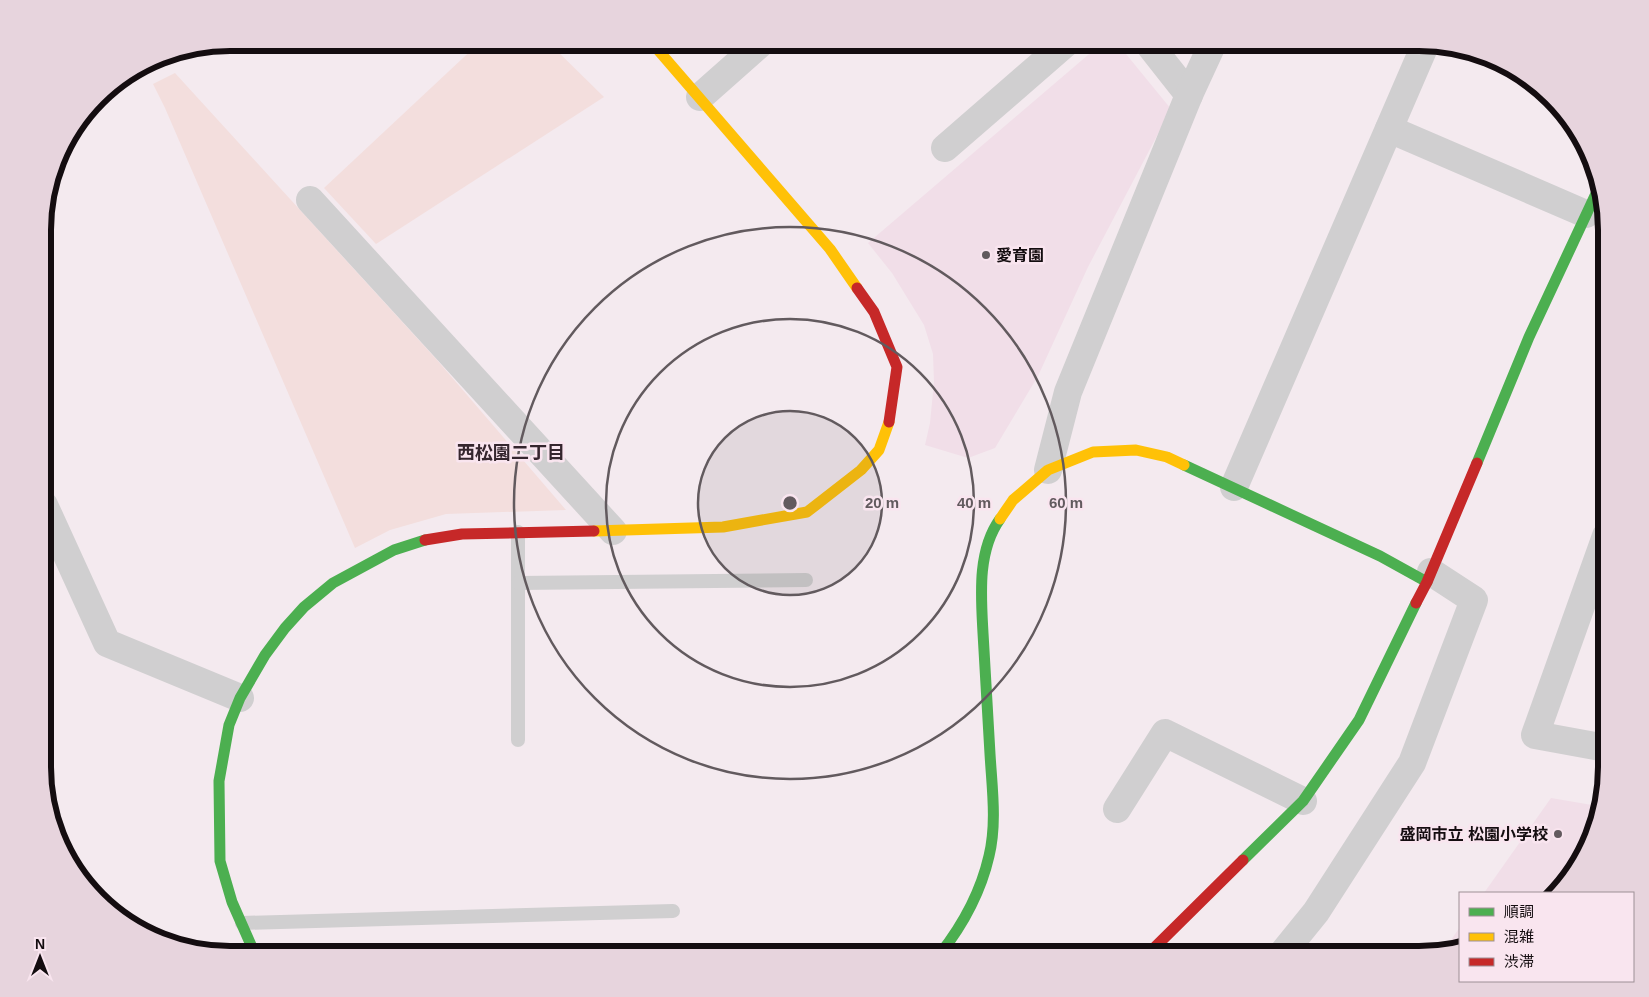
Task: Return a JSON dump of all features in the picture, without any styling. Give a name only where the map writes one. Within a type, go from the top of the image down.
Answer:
[{"type":"street","points":[[252,946],[232,902],[220,861],[219,780],[229,725],[240,698],[265,655],[285,628],[304,607],[333,583],[394,550],[424,540],[462,534],[722,527],[807,512],[861,470],[880,450],[889,421],[897,367],[874,312],[830,249],[660,51]]},
{"type":"street","points":[[700,97],[752,51]]},
{"type":"street","points":[[945,148],[1056,51]]},
{"type":"street","points":[[1155,51],[1189,95]]},
{"type":"street","points":[[1048,470],[1068,392],[1189,95],[1209,51]]},
{"type":"street","points":[[1234,487],[1422,51]]},
{"type":"street","points":[[1388,129],[1586,214]]},
{"type":"street","points":[[1156,946],[1303,802],[1359,720],[1429,577],[1529,337],[1594,197]]},
{"type":"street","points":[[310,200],[613,531]]},
{"type":"street","points":[[946,946],[977,893],[989,856],[994,813],[982,619],[982,566],[995,526],[1013,500],[1048,470],[1093,452],[1136,450],[1166,457],[1234,487],[1429,577],[1474,600],[1412,763],[1316,912],[1288,946]]},
{"type":"street","points":[[51,520],[107,643],[240,698]]},
{"type":"street","points":[[1598,568],[1535,735],[1598,747]]},
{"type":"street","points":[[1117,809],[1165,733],[1303,802]]},
{"type":"lane","points":[[518,532],[518,740]]},
{"type":"lane","points":[[518,583],[806,580]]},
{"type":"lane","points":[[242,922],[673,911]]},
{"type":"shaded area","points":[[470,51],[557,51],[604,97],[376,244],[324,188]]},
{"type":"shaded area","name":"愛育園","points":[[1093,51],[1124,51],[1171,109],[1088,267],[1038,376],[995,448],[968,458],[925,445],[930,423],[934,382],[933,354],[924,325],[892,273],[868,243]]},
{"type":"shaded area","points":[[175,73],[437,360],[566,510],[446,514],[390,530],[355,548],[153,84]]},
{"type":"shaded area","name":"盛岡市立 松園小学校","points":[[1551,798],[1593,805],[1584,835],[1574,856],[1561,876],[1546,892],[1485,892]]},
{"type":"shaded area","points":[[1459,928],[1459,941],[1449,943]]},
{"type":"traffic: fast","points":[[1477,463],[1529,337],[1594,197]]},
{"type":"traffic: fast","points":[[1184,465],[1380,556],[1427,582]]},
{"type":"traffic: fast","points":[[946,946],[956,932],[976,895],[986,869],[993,831],[981,589],[987,545],[1000,519]]},
{"type":"traffic: fast","points":[[251,946],[232,902],[220,861],[219,781],[229,725],[240,698],[265,655],[285,628],[304,607],[333,583],[394,550],[425,540]]},
{"type":"traffic: fast","points":[[1243,860],[1303,801],[1359,720],[1416,603]]},
{"type":"traffic: slow","points":[[659,51],[830,249],[857,288]]},
{"type":"traffic: slow","points":[[594,531],[723,527],[807,512],[861,470],[879,450],[889,422]]},
{"type":"traffic: slow","points":[[1000,519],[1013,500],[1048,470],[1093,452],[1136,450],[1167,457],[1184,465]]},
{"type":"traffic: jam","points":[[857,288],[874,312],[897,367],[889,422]]},
{"type":"traffic: jam","points":[[1416,603],[1427,582],[1477,463]]},
{"type":"traffic: jam","points":[[425,540],[462,534],[594,531]]},
{"type":"traffic: jam","points":[[1156,946],[1243,860]]},
{"type":"place","name":"愛育園","points":[[986,255]]},
{"type":"place","name":"盛岡市立 松園小学校","points":[[1558,834]]},
{"type":"district","name":"西松園二丁目","points":[[511,453]]}]
